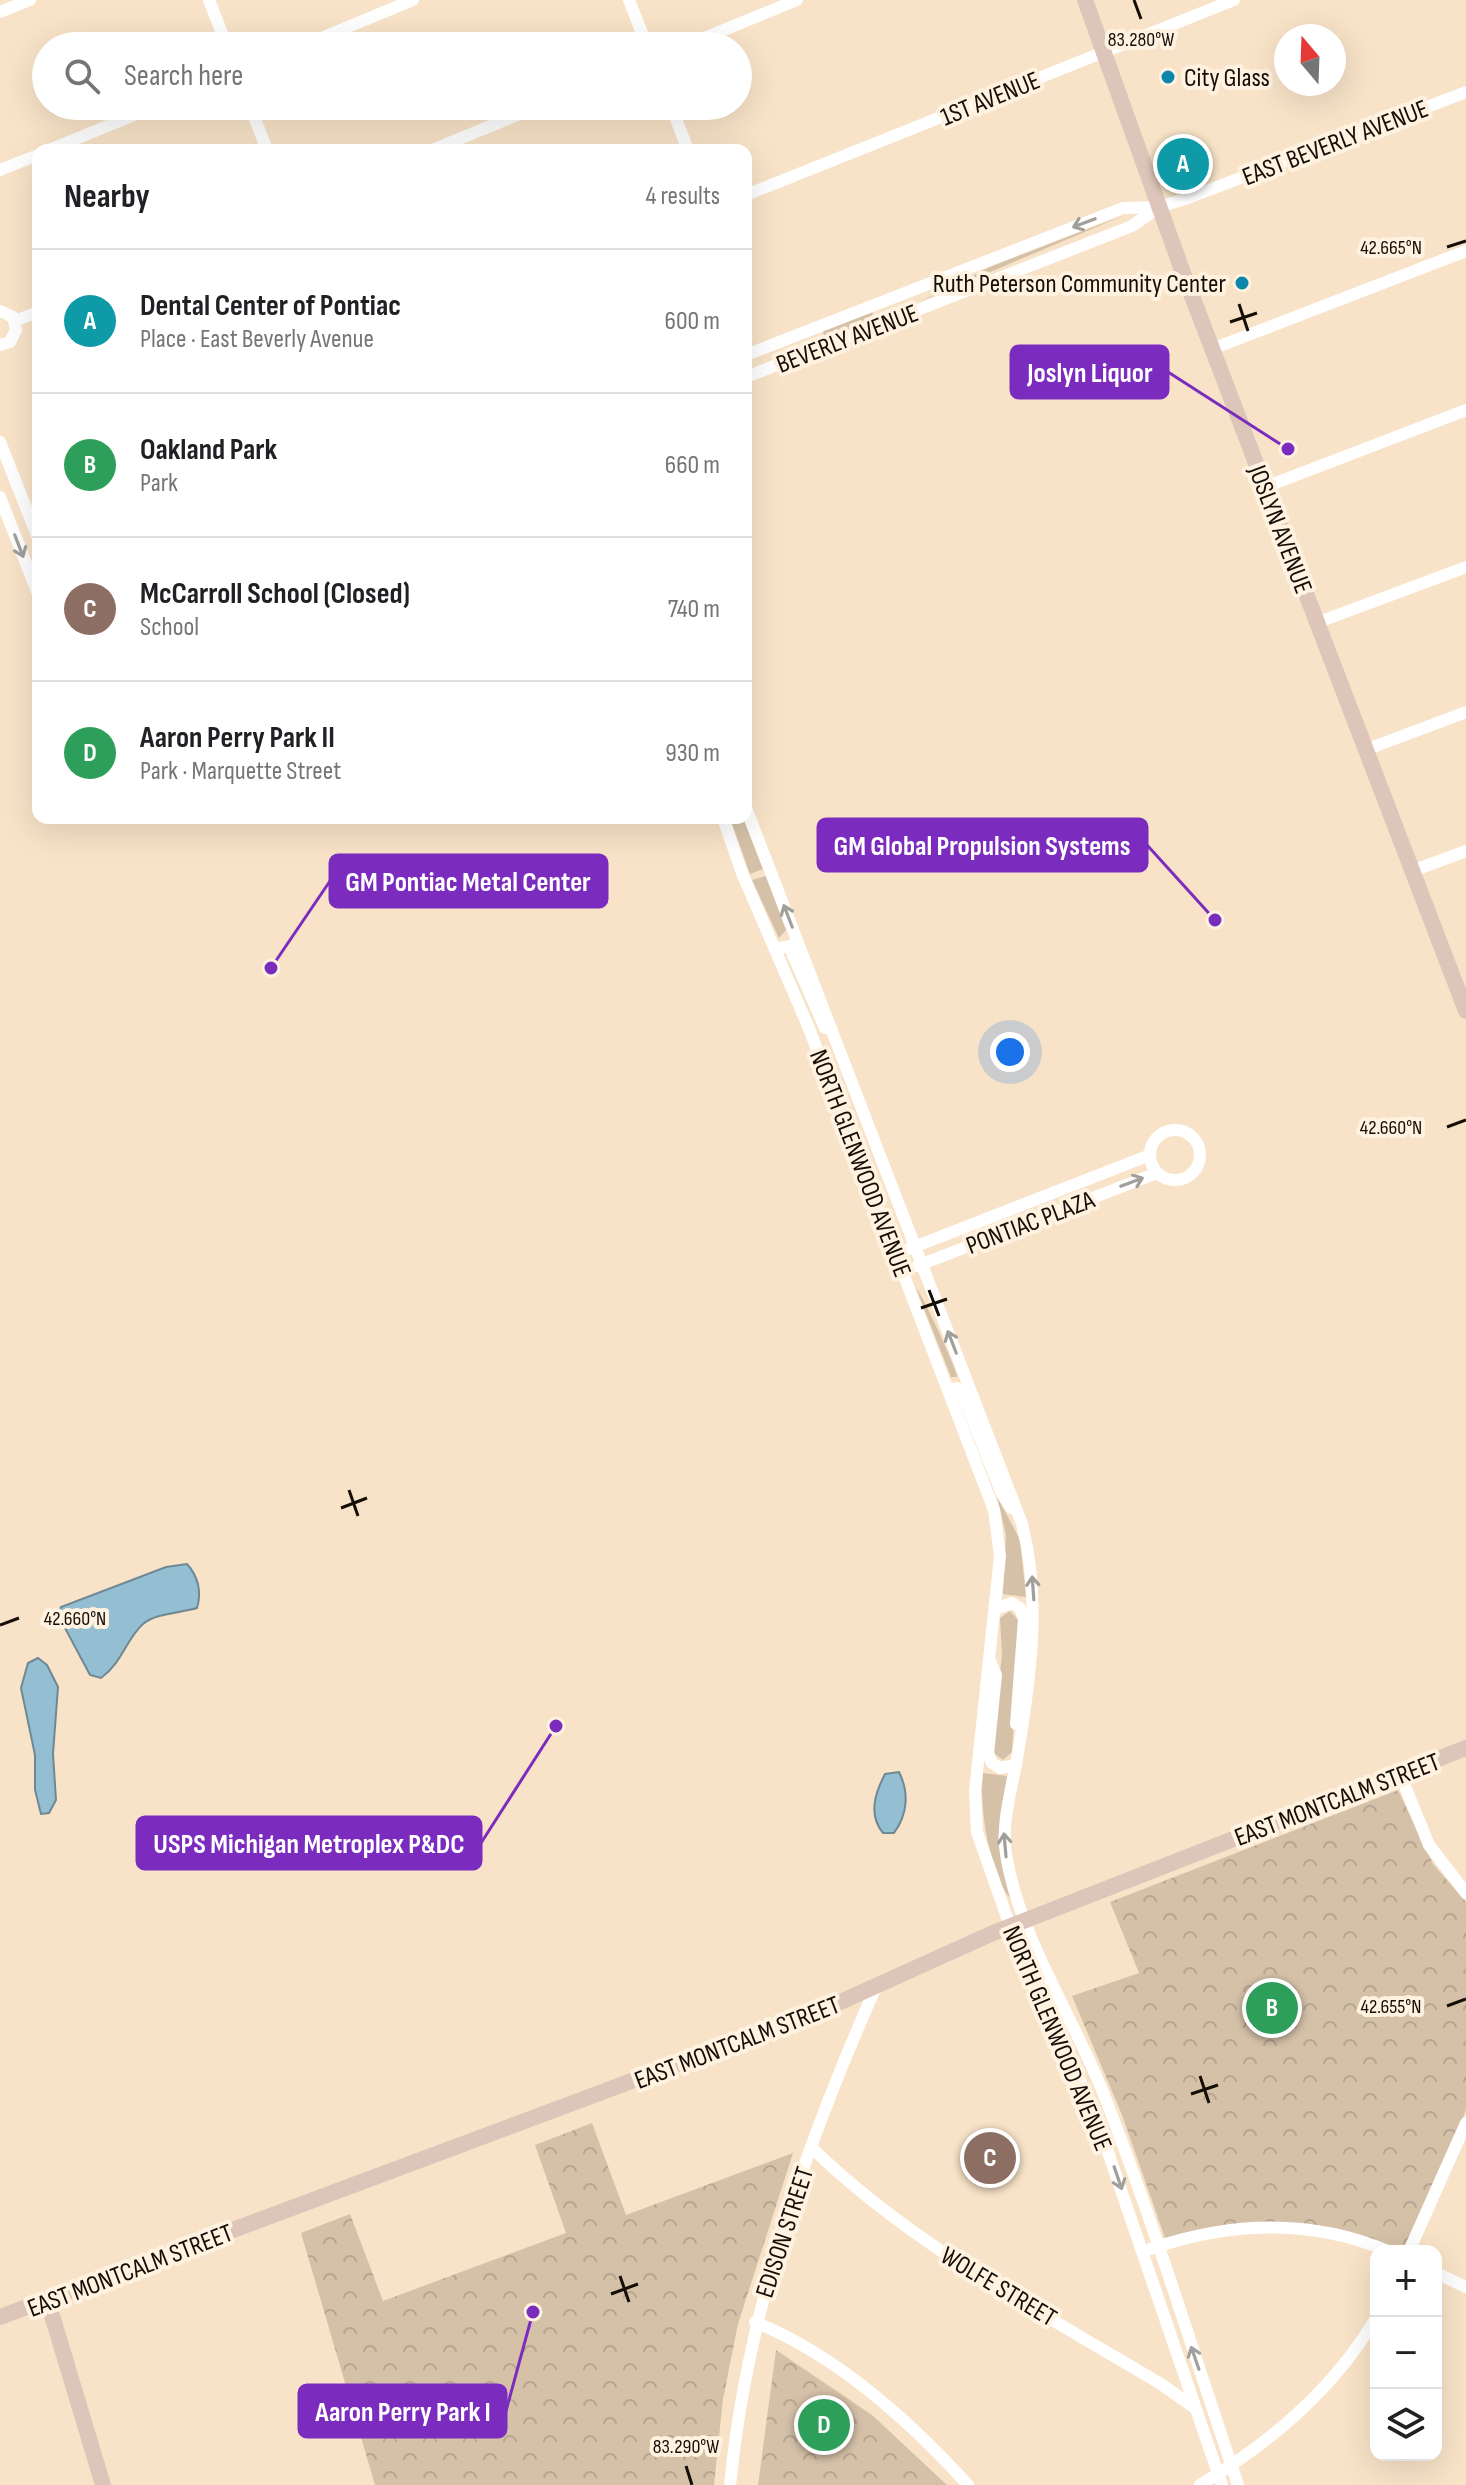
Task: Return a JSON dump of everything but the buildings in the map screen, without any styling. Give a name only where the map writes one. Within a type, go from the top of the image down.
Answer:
[{"type":"main road","name":"JOSLYN AVENUE","points":[[1085,0],[1212,349],[1412,871],[1462,991],[1466,1011]]},
{"type":"main road","name":"EAST MONTCALM STREET","points":[[0,2317],[48,2302],[875,1989],[1018,1923],[1466,1748]]},
{"type":"main road","points":[[48,2302],[103,2485]]},
{"type":"street","points":[[0,12],[30,0]]},
{"type":"street","points":[[209,0],[222,32]]},
{"type":"street","points":[[336,32],[413,0]]},
{"type":"street","points":[[629,0],[642,32]]},
{"type":"street","points":[[719,32],[797,0]]},
{"type":"street","name":"1ST AVENUE","points":[[752,193],[1234,0]]},
{"type":"street","name":"EAST BEVERLY AVENUE","points":[[1159,207],[1466,92]]},
{"type":"street","points":[[64,144],[122,120]]},
{"type":"street","points":[[255,120],[265,144]]},
{"type":"street","points":[[447,144],[505,120]]},
{"type":"street","points":[[676,120],[686,144]]},
{"type":"street","points":[[0,170],[32,157]]},
{"type":"street","name":"BEVERLY AVENUE","points":[[752,353],[1123,208],[1159,207]]},
{"type":"street","name":"BEVERLY AVENUE","points":[[752,375],[1132,226],[1159,207]]},
{"type":"street","points":[[1212,349],[1466,251]]},
{"type":"street","points":[[0,311],[15,321]]},
{"type":"street","points":[[15,321],[32,314]]},
{"type":"street","points":[[0,345],[13,338],[15,321]]},
{"type":"street","points":[[1265,487],[1466,410]]},
{"type":"street","points":[[0,442],[32,523]]},
{"type":"street","points":[[0,497],[32,579]]},
{"type":"street","points":[[1316,623],[1466,567]]},
{"type":"street","points":[[1365,750],[1466,712]]},
{"type":"street","name":"NORTH GLENWOOD AVENUE","points":[[725,824],[742,873],[808,1026],[997,1522],[1000,1556],[975,1816],[984,1861],[1105,2097],[1238,2485]]},
{"type":"street","name":"NORTH GLENWOOD AVENUE","points":[[752,824],[1022,1524],[1030,1561],[1033,1617],[1019,1747],[1004,1838],[1018,1923],[1085,2090],[1220,2479]]},
{"type":"street","points":[[1412,871],[1466,851]]},
{"type":"street","name":"NORTH GLENWOOD AVENUE","points":[[775,949],[787,944],[791,949],[816,1015],[838,1047]]},
{"type":"street","name":"NORTH GLENWOOD AVENUE","points":[[808,1026],[828,1057],[852,1120],[858,1125],[867,1122]]},
{"type":"street","points":[[1171,1131],[1190,1135],[1198,1147],[1199,1160],[1188,1176],[1174,1180],[1157,1173],[1150,1155],[1158,1137],[1171,1131]]},
{"type":"street","name":"PONTIAC PLAZA","points":[[896,1254],[1150,1155]]},
{"type":"street","name":"PONTIAC PLAZA","points":[[903,1271],[1157,1173]]},
{"type":"street","name":"NORTH GLENWOOD AVENUE","points":[[949,1390],[957,1388],[962,1393],[1002,1494],[1022,1524]]},
{"type":"street","name":"NORTH GLENWOOD AVENUE","points":[[995,1609],[1012,1603],[1023,1613],[1015,1710],[1019,1747]]},
{"type":"street","name":"NORTH GLENWOOD AVENUE","points":[[989,1658],[996,1675],[988,1754],[992,1763],[1000,1768],[1016,1765]]},
{"type":"street","points":[[1400,1774],[1426,1838],[1466,1893]]},
{"type":"street","name":"EDISON STREET","points":[[730,2485],[740,2396],[755,2322],[839,2070],[875,1989]]},
{"type":"street","points":[[1412,2245],[1466,2123]]},
{"type":"street","name":"WOLFE STREET","points":[[812,2148],[851,2185],[913,2233],[1161,2384],[1196,2409]]},
{"type":"street","points":[[1143,2252],[1221,2230],[1282,2227],[1333,2233],[1370,2245]]},
{"type":"street","points":[[1442,2276],[1466,2287]]},
{"type":"street","points":[[755,2322],[806,2349],[867,2391],[921,2437],[968,2485]]},
{"type":"street","points":[[1200,2485],[1220,2479],[1232,2465],[1274,2435],[1319,2394],[1370,2326]]},
{"type":"street","points":[[1196,2409],[1211,2404]]},
{"type":"green space","points":[[1125,215],[919,302],[992,266]]},
{"type":"green space","points":[[872,312],[875,320],[824,338],[823,331]]},
{"type":"green space","points":[[732,824],[745,824],[763,869],[750,874]]},
{"type":"green space","points":[[766,876],[786,930],[779,938],[752,880]]},
{"type":"green space","points":[[916,1288],[938,1330],[957,1377],[951,1377]]},
{"type":"green space","points":[[997,1496],[1020,1540],[1026,1597],[1003,1594],[1006,1535]]},
{"type":"green space","points":[[1010,1611],[1020,1622],[1012,1752],[1003,1760],[995,1754],[992,1743],[1002,1655],[1000,1618]]},
{"type":"green space","points":[[983,1773],[1007,1776],[998,1839],[1010,1898],[996,1872],[987,1838]]},
{"type":"green space","points":[[1398,1790],[1433,1864],[1466,1902],[1466,2110],[1406,2245],[1386,2245],[1340,2230],[1282,2223],[1224,2226],[1165,2238],[1122,2115],[1072,1996],[1139,1973],[1110,1902]]},
{"type":"green space","points":[[592,2123],[626,2215],[793,2153],[738,2324],[723,2399],[714,2485],[375,2485],[301,2233],[350,2214],[383,2301],[566,2233],[535,2145]]},
{"type":"green space","points":[[776,2350],[872,2415],[947,2485],[758,2485]]},
{"type":"water","points":[[187,1564],[198,1584],[197,1608],[148,1620],[137,1630],[108,1672],[101,1678],[90,1675],[58,1615],[61,1607],[166,1567]]},
{"type":"water","points":[[38,1658],[47,1665],[58,1687],[53,1754],[56,1800],[49,1813],[41,1814],[35,1790],[35,1755],[21,1688],[28,1663]]},
{"type":"water","points":[[899,1772],[906,1795],[904,1811],[894,1833],[883,1833],[874,1811],[876,1796],[885,1774]]},
{"type":"place","name":"City Glass","points":[[1168,77]]},
{"type":"place","name":"Dental Center of Pontiac","points":[[1183,164]]},
{"type":"place","name":"Ruth Peterson Community Center","points":[[1242,283]]},
{"type":"place","name":"Joslyn Liquor","points":[[1288,449]]},
{"type":"place","name":"GM Global Propulsion Systems","points":[[1215,920]]},
{"type":"place","name":"GM Pontiac Metal Center","points":[[271,968]]},
{"type":"place","name":"USPS Michigan Metroplex P&DC","points":[[556,1726]]},
{"type":"place","name":"Oakland Park","points":[[1272,2008]]},
{"type":"place","name":"McCarroll School (Closed)","points":[[990,2158]]},
{"type":"place","name":"Aaron Perry Park I","points":[[533,2312]]},
{"type":"place","name":"Aaron Perry Park II","points":[[824,2425]]}]
